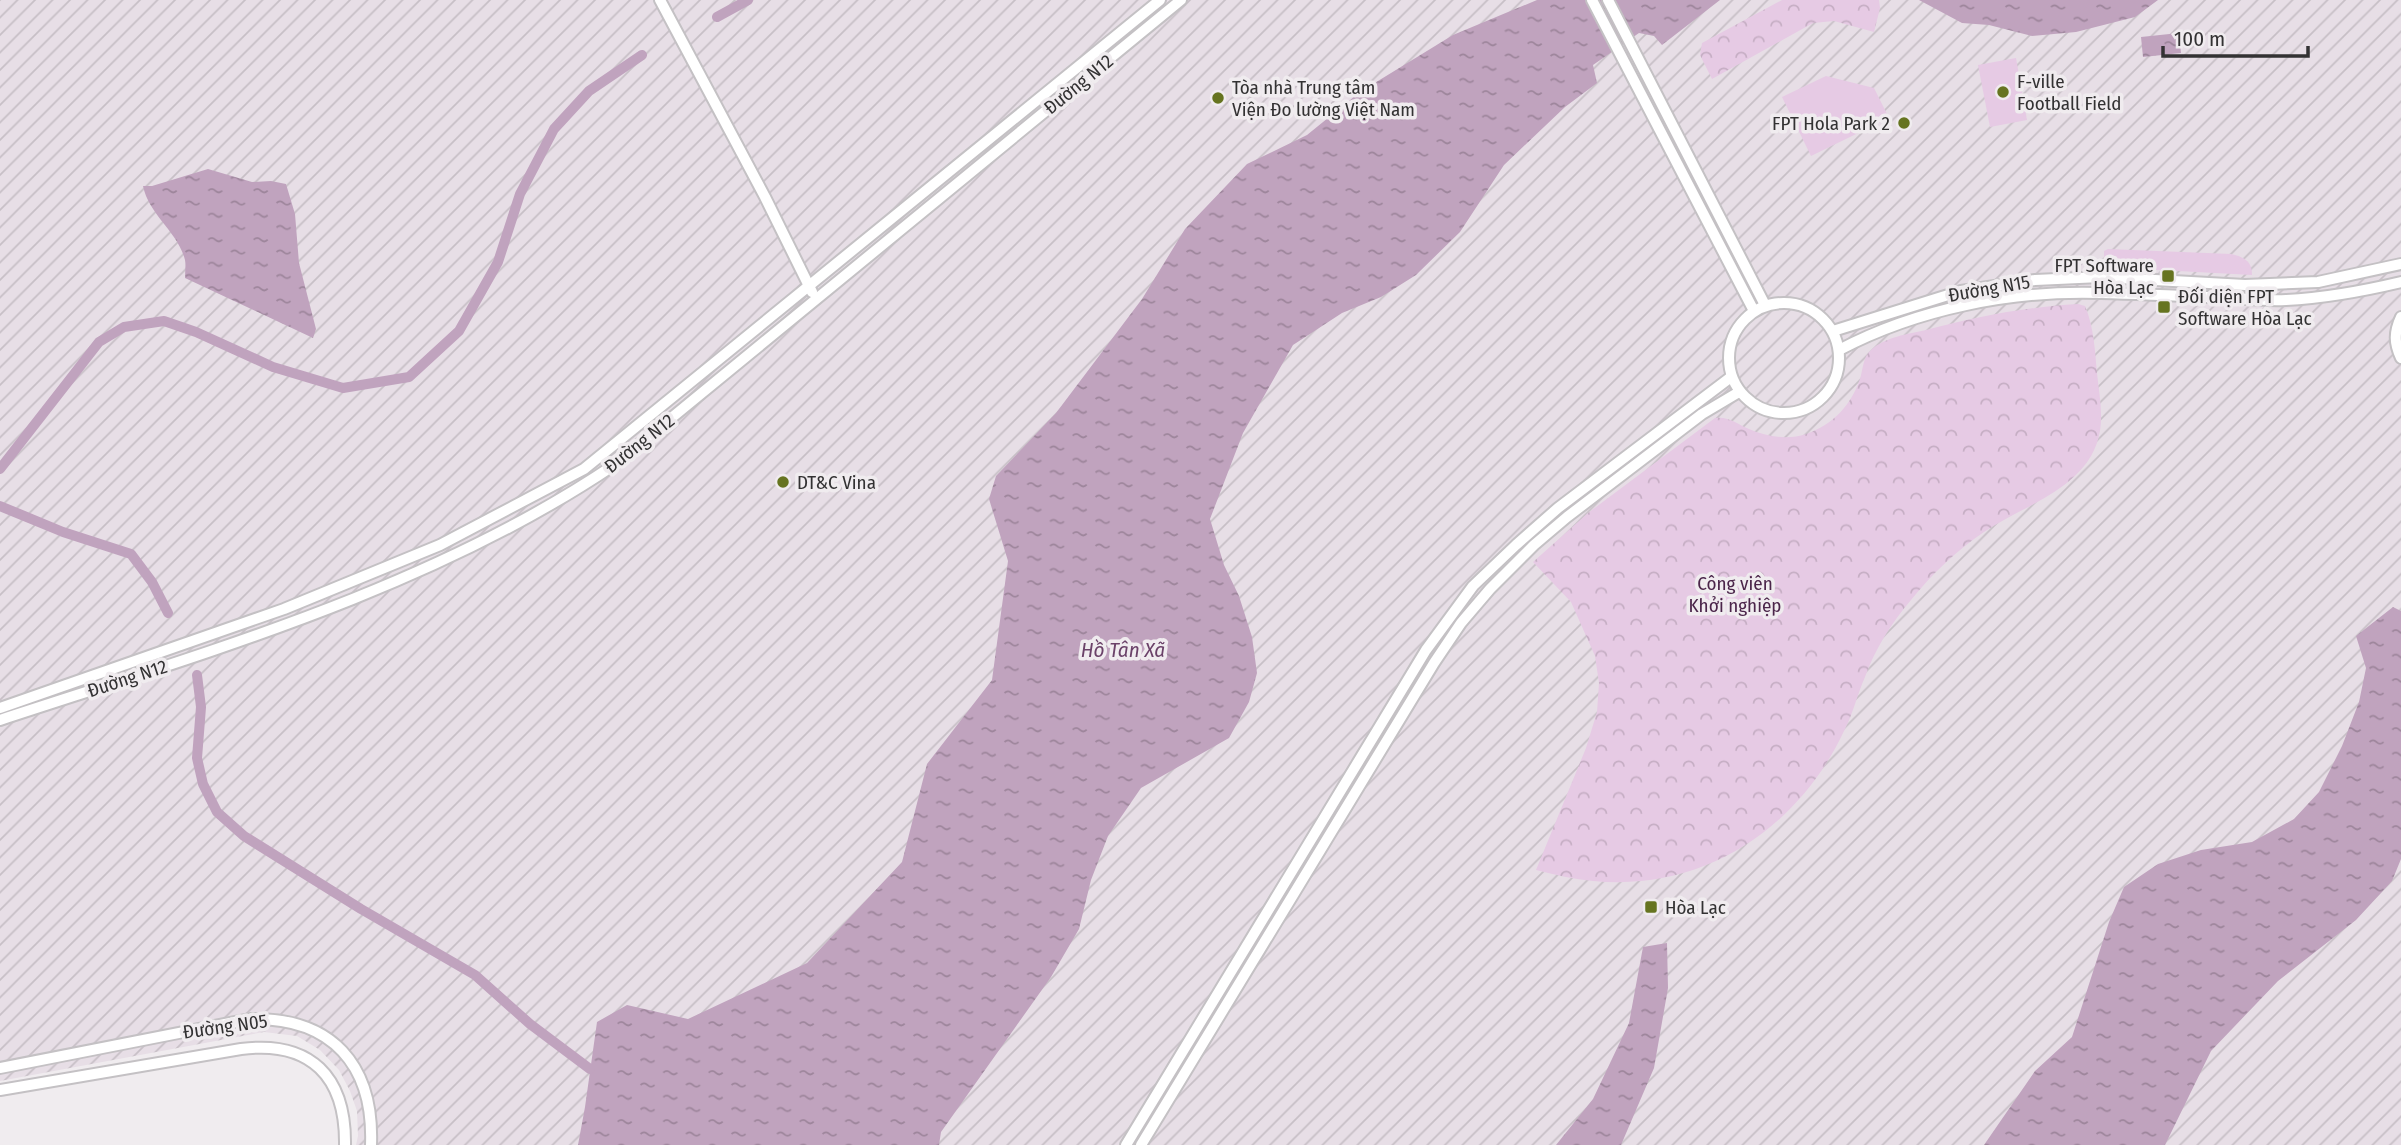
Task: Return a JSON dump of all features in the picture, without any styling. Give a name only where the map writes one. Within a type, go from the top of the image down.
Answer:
[{"type":"street","points":[[660,0],[816,299]]},
{"type":"street","name":"Đường N12","points":[[0,708],[259,618],[440,545],[584,468],[1160,0]]},
{"type":"street","name":"Đường N12","points":[[0,720],[234,643],[361,595],[532,516],[614,465],[1181,0]]},
{"type":"street","points":[[1592,0],[1754,311]]},
{"type":"street","points":[[1608,0],[1765,305]]},
{"type":"street","name":"Đường N15","points":[[1833,331],[1936,298],[2003,284],[2101,277],[2245,285],[2318,282],[2401,264]]},
{"type":"street","name":"Đường N15","points":[[1839,350],[1862,338],[1934,313],[2026,296],[2097,293],[2283,301],[2338,296],[2401,282]]},
{"type":"street","points":[[1783,302],[1800,305],[1816,312],[1833,331],[1840,363],[1835,381],[1824,397],[1808,408],[1789,413],[1770,412],[1752,404],[1740,392],[1731,377],[1728,360],[1730,342],[1738,326],[1765,305],[1783,302]]},
{"type":"street","points":[[2401,317],[2395,336],[2401,358]]},
{"type":"street","points":[[1126,1145],[1426,650],[1474,586],[1568,500],[1731,377]]},
{"type":"street","points":[[1141,1145],[1406,708],[1461,623],[1534,545],[1567,517],[1702,414],[1740,392]]},
{"type":"street","points":[[1395,701],[1406,708]]},
{"type":"street","points":[[1344,784],[1357,790]]},
{"type":"street","name":"Đường N05","points":[[0,1068],[250,1019],[284,1020],[317,1031],[345,1054],[357,1071],[369,1104],[371,1145]]},
{"type":"street","points":[[0,1090],[241,1049],[286,1049],[313,1064],[335,1087],[344,1114],[345,1145]]},
{"type":"shaded area","points":[[0,0],[2401,0],[2401,1145],[356,1145],[357,1111],[339,1070],[320,1050],[297,1036],[264,1032],[0,1081]]},
{"type":"green space","points":[[1782,0],[1879,0],[1880,8],[1874,32],[1834,21],[1813,23],[1712,79],[1700,55],[1702,43]]},
{"type":"green space","name":"F-ville Football Field","points":[[2016,58],[2027,120],[1990,127],[1978,65]]},
{"type":"green space","points":[[1826,76],[1874,88],[1889,118],[1811,156],[1782,97]]},
{"type":"green space","points":[[2104,251],[2231,254],[2246,260],[2251,266],[2252,275],[2104,267]]},
{"type":"green space","name":"Công viên Khởi nghiệp","points":[[2078,304],[2085,306],[2095,348],[2101,417],[2094,451],[2070,481],[1974,539],[1945,563],[1919,590],[1897,617],[1879,646],[1844,731],[1825,766],[1801,797],[1773,824],[1742,847],[1709,864],[1672,876],[1633,882],[1593,881],[1536,870],[1586,748],[1597,712],[1599,683],[1595,656],[1571,602],[1533,562],[1588,513],[1715,418],[1729,419],[1770,436],[1792,437],[1806,434],[1825,425],[1840,413],[1852,397],[1866,356],[1883,342],[1982,317]]},
{"type":"water","name":"Hồ Tân Xã","points":[[1537,0],[1720,0],[1662,45],[1654,36],[1639,33],[1593,65],[1597,83],[1565,107],[1504,165],[1460,232],[1416,275],[1381,297],[1342,313],[1293,345],[1243,433],[1210,519],[1224,565],[1239,596],[1252,637],[1257,673],[1249,702],[1229,738],[1141,788],[1108,836],[1091,880],[1079,929],[1051,977],[941,1132],[939,1145],[578,1145],[597,1022],[627,1005],[688,1019],[807,963],[902,862],[927,764],[992,680],[1008,561],[989,499],[996,476],[1056,413],[1142,299],[1185,229],[1247,164],[1307,135],[1360,92],[1453,35]]},
{"type":"water","points":[[1919,0],[2158,0],[2135,17],[2076,32],[2032,36],[1989,25],[1962,23]]},
{"type":"water","points":[[2179,33],[2181,53],[2143,57],[2141,37]]},
{"type":"water","points":[[208,169],[252,182],[271,181],[286,184],[295,214],[299,263],[316,329],[313,338],[185,278],[185,262],[181,250],[151,206],[143,186],[152,186]]},
{"type":"water","points":[[2393,607],[2401,611],[2401,859],[2392,881],[2356,920],[2278,981],[2211,1051],[2165,1145],[1984,1145],[2035,1071],[2072,1037],[2109,922],[2124,887],[2158,864],[2201,850],[2252,842],[2294,819],[2319,792],[2342,746],[2359,702],[2366,668],[2356,636]]},
{"type":"water","points":[[1667,943],[1668,988],[1654,1068],[1621,1145],[1556,1145],[1593,1099],[1629,1023],[1643,947]]},
{"type":"waterway","points":[[717,17],[748,0]]},
{"type":"waterway","points":[[0,469],[99,342],[124,327],[164,321],[196,332],[273,367],[343,388],[409,377],[459,331],[498,262],[520,194],[554,129],[589,91],[642,55]]},
{"type":"waterway","points":[[0,506],[63,532],[131,554],[152,582],[168,613]]},
{"type":"waterway","points":[[197,675],[201,707],[197,758],[203,784],[217,812],[244,836],[361,909],[475,975],[530,1024],[590,1069]]},
{"type":"place","name":"F-ville Football Field","points":[[2003,92]]},
{"type":"place","name":"Tòa nhà Trung tâm Viện Đo lường Việt Nam","points":[[1218,98]]},
{"type":"place","name":"FPT Hola Park 2","points":[[1904,123]]},
{"type":"place","name":"FPT Software Hòa Lạc","points":[[2168,276]]},
{"type":"place","name":"Đối diện FPT Software Hòa Lạc","points":[[2164,307]]},
{"type":"place","name":"DT&C Vina","points":[[783,482]]},
{"type":"place","name":"Hòa Lạc","points":[[1651,907]]}]
